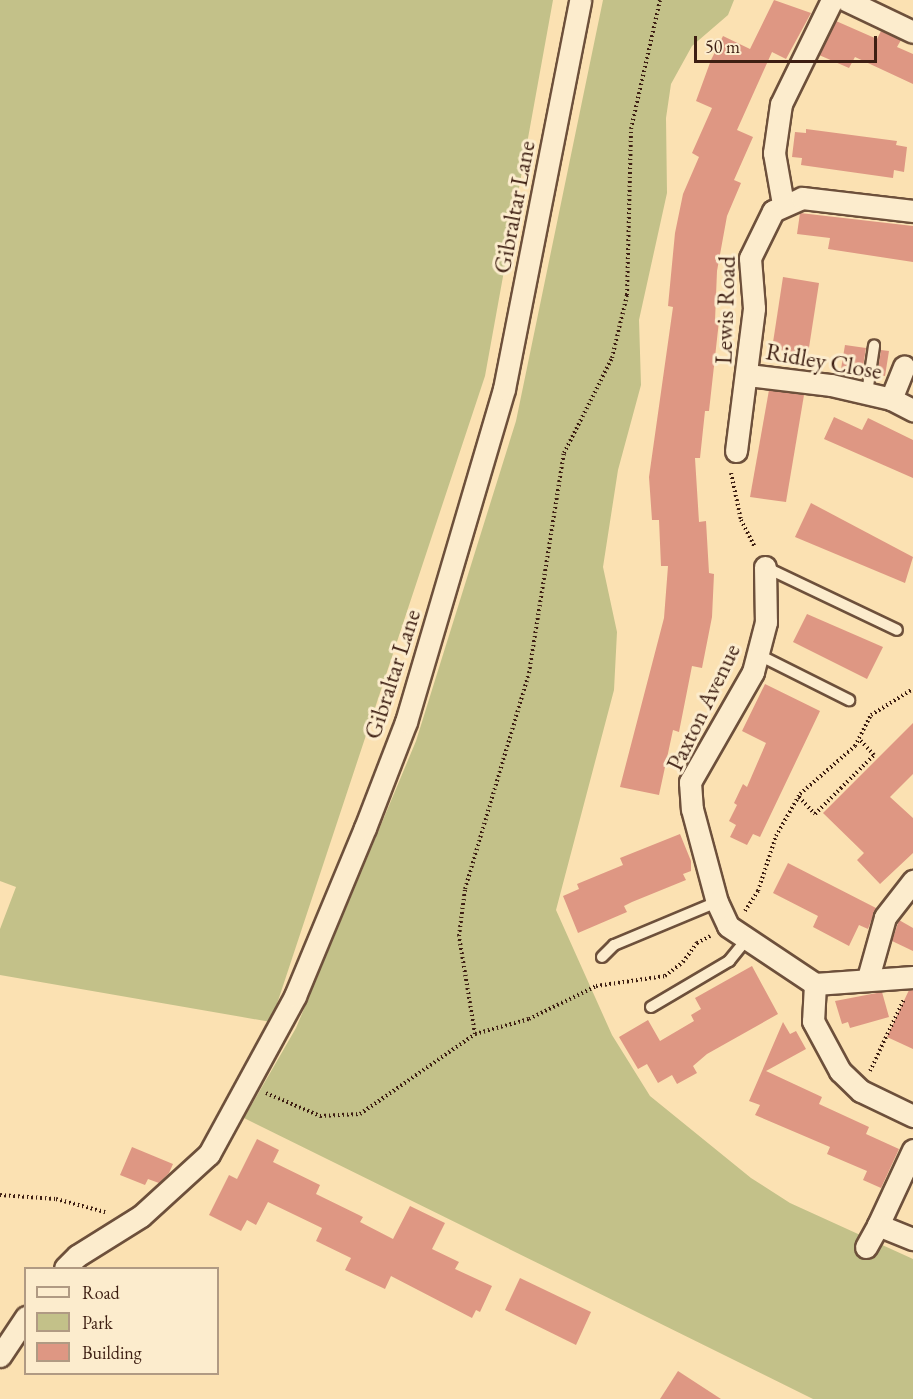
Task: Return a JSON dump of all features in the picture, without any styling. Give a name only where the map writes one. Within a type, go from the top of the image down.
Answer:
[{"type":"street","name":"Gibraltar Lane","points":[[68,1267],[127,1224],[209,1154],[295,996],[406,722],[504,389],[580,0]]},
{"type":"street","points":[[832,0],[781,104],[774,153],[783,204],[816,198],[913,211]]},
{"type":"street","points":[[846,0],[913,32]]},
{"type":"street","name":"Lewis Road","points":[[736,452],[748,375],[754,308],[752,246],[773,211],[783,204]]},
{"type":"street","name":"Ridley Close","points":[[891,399],[904,367]]},
{"type":"street","name":"Ridley Close","points":[[748,375],[867,393],[891,399],[913,410]]},
{"type":"street","name":"Paxton Avenue","points":[[765,567],[766,622],[759,655],[746,688],[690,782],[692,809],[717,902],[728,926],[745,941],[814,984]]},
{"type":"street","points":[[868,978],[885,917],[913,881]]},
{"type":"street","points":[[911,984],[868,978],[814,984],[813,1021],[840,1071],[861,1091],[913,1116]]},
{"type":"street","points":[[866,1247],[913,1150]]},
{"type":"street","points":[[878,1225],[913,1239]]},
{"type":"street","points":[[0,1356],[24,1320]]},
{"type":"lane","points":[[867,393],[874,346]]},
{"type":"lane","points":[[765,567],[897,630]]},
{"type":"lane","points":[[759,655],[849,700]]},
{"type":"lane","points":[[602,957],[614,945],[717,902]]},
{"type":"lane","points":[[651,1007],[729,961],[745,941]]},
{"type":"path","points":[[475,1034],[459,936],[465,889],[529,673],[564,453],[612,358],[627,296],[631,129],[660,0]]},
{"type":"path","points":[[736,452],[731,469],[733,495],[765,567]]},
{"type":"path","points":[[799,796],[816,814],[874,755],[859,739]]},
{"type":"path","points":[[861,1091],[911,984]]},
{"type":"path","points":[[0,1195],[94,1206],[127,1224]]},
{"type":"green space","points":[[0,0],[553,0],[485,376],[271,1022],[0,975],[0,929],[16,887],[0,881]]},
{"type":"green space","points":[[603,0],[734,0],[728,15],[692,46],[671,84],[666,118],[667,193],[639,320],[641,385],[618,470],[603,567],[617,632],[614,690],[556,910],[612,1035],[650,1096],[751,1178],[790,1203],[913,1259],[913,1399],[813,1399],[244,1118],[296,1028],[416,741],[516,421]]},
{"type":"building","points":[[774,0],[811,13],[786,59],[772,52],[737,130],[753,137],[734,180],[741,183],[727,216],[717,271],[715,321],[719,321],[709,411],[705,411],[700,458],[695,458],[699,522],[706,521],[709,573],[714,574],[712,617],[702,668],[692,666],[679,732],[673,730],[659,795],[620,787],[664,618],[668,566],[661,566],[659,520],[652,520],[649,477],[673,307],[668,306],[675,233],[683,194],[699,157],[692,153],[712,108],[696,101],[711,60],[723,36],[750,49]]},
{"type":"building","points":[[836,21],[877,39],[881,31],[901,40],[897,47],[913,54],[913,84],[855,57],[849,68],[819,55]]},
{"type":"building","points":[[806,129],[897,141],[896,145],[907,147],[904,172],[894,170],[893,178],[801,165],[802,158],[792,157],[795,132],[806,133]]},
{"type":"building","points":[[800,213],[913,226],[913,262],[828,249],[830,238],[797,234]]},
{"type":"building","points":[[783,277],[819,283],[808,354],[772,349]]},
{"type":"building","points":[[845,345],[866,348],[862,373],[841,369]]},
{"type":"building","points":[[881,350],[889,351],[885,376],[877,375]]},
{"type":"building","points":[[769,390],[804,395],[786,502],[750,497]]},
{"type":"building","points":[[834,417],[862,430],[868,418],[913,440],[913,478],[824,439]]},
{"type":"building","points":[[811,503],[913,557],[905,583],[795,537]]},
{"type":"building","points":[[807,614],[883,647],[867,679],[793,642]]},
{"type":"building","points":[[765,684],[820,711],[760,837],[753,834],[747,845],[730,837],[736,825],[729,821],[737,805],[734,803],[743,784],[747,787],[766,743],[742,731]]},
{"type":"building","points":[[913,723],[913,774],[890,797],[913,818],[913,853],[880,884],[857,860],[864,853],[823,813]]},
{"type":"building","points":[[680,834],[691,861],[691,871],[683,874],[686,880],[632,902],[624,906],[627,912],[578,933],[563,896],[579,889],[577,884],[623,865],[620,858]]},
{"type":"building","points":[[788,863],[876,908],[868,929],[859,925],[849,946],[813,927],[818,916],[773,893]]},
{"type":"building","points":[[899,920],[913,928],[913,951],[892,941]]},
{"type":"building","points":[[752,966],[778,1014],[707,1054],[693,1066],[697,1073],[677,1084],[672,1075],[658,1083],[647,1064],[638,1069],[619,1037],[648,1020],[660,1041],[694,1021],[691,1015],[701,1009],[695,998]]},
{"type":"building","points":[[909,990],[913,990],[913,1049],[887,1037]]},
{"type":"building","points":[[882,992],[889,1017],[850,1028],[848,1022],[842,1024],[835,1001]]},
{"type":"building","points":[[783,1022],[790,1034],[796,1031],[806,1049],[766,1071],[822,1097],[819,1104],[869,1127],[866,1134],[899,1149],[881,1188],[863,1180],[867,1171],[827,1154],[830,1147],[755,1115],[760,1105],[749,1101]]},
{"type":"building","points":[[257,1139],[279,1150],[273,1162],[320,1185],[316,1194],[363,1217],[360,1222],[393,1239],[410,1206],[445,1223],[432,1249],[459,1262],[455,1269],[492,1286],[480,1312],[476,1310],[472,1318],[391,1276],[385,1289],[345,1270],[351,1258],[316,1241],[322,1228],[268,1202],[256,1225],[247,1220],[241,1231],[209,1215],[229,1175],[237,1179]]},
{"type":"building","points":[[132,1147],[173,1164],[169,1173],[159,1183],[148,1179],[145,1185],[120,1175]]},
{"type":"building","points":[[520,1278],[591,1312],[576,1345],[505,1310]]},
{"type":"building","points":[[678,1371],[721,1399],[660,1399]]}]
